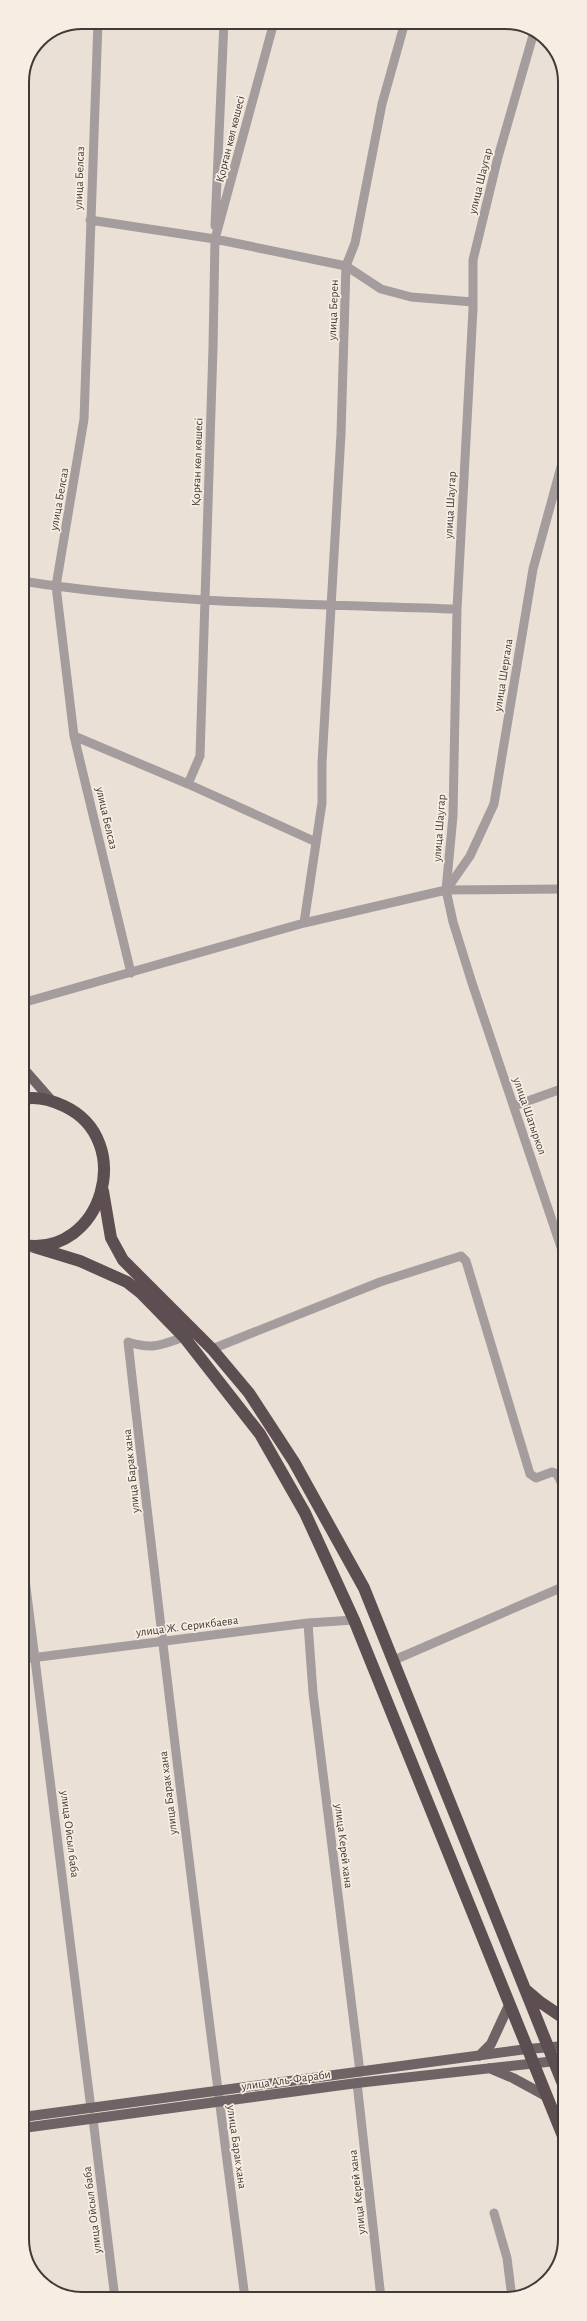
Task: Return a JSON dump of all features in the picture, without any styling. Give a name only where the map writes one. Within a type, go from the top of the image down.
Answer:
[{"type":"highway","points":[[29,1099],[51,1100],[72,1110],[89,1126],[100,1146],[104,1161],[105,1168],[103,1191],[111,1238],[123,1260],[212,1349],[249,1393],[294,1462],[364,1588],[548,2048],[558,2059]]},
{"type":"highway","points":[[29,1246],[55,1242],[76,1231],[93,1213],[103,1191]]},
{"type":"highway","points":[[29,1247],[80,1261],[127,1282],[141,1292],[184,1337],[260,1434],[305,1513],[354,1620],[558,2124]]},
{"type":"highway","points":[[523,1987],[544,2006],[558,2015]]},
{"type":"main road","points":[[29,1076],[51,1100]]},
{"type":"main road","points":[[479,2056],[491,2044],[509,2005]]},
{"type":"main road","name":"улица Аль-Фараби","points":[[29,2127],[217,2091],[527,2049],[558,2047]]},
{"type":"main road","name":"улица Аль-Фараби","points":[[29,2117],[92,2114],[219,2102],[357,2083],[558,2060]]},
{"type":"main road","points":[[487,2067],[513,2078],[546,2096]]},
{"type":"street","name":"улица Белсаз","points":[[98,29],[84,420],[56,586],[74,736],[131,973]]},
{"type":"street","points":[[215,239],[224,29]]},
{"type":"street","name":"Қорған көл көшесі","points":[[188,784],[200,756],[215,239],[272,29]]},
{"type":"street","name":"улица Берен","points":[[304,923],[322,803],[330,604],[341,434],[346,266],[355,244],[382,104],[403,29]]},
{"type":"street","name":"улица Шаугар","points":[[472,983],[446,890],[453,816],[457,609],[473,302],[473,260],[498,157],[533,37]]},
{"type":"street","points":[[90,220],[215,239],[346,266],[381,289],[412,297],[473,302]]},
{"type":"street","name":"улица Шергала","points":[[446,890],[470,856],[494,804],[533,569],[558,478]]},
{"type":"street","points":[[29,582],[106,593],[205,599],[457,609]]},
{"type":"street","points":[[74,736],[188,784],[316,842]]},
{"type":"street","points":[[29,1001],[304,923],[446,890],[558,889]]},
{"type":"street","name":"улица Шатыркол","points":[[472,983],[558,1238]]},
{"type":"street","points":[[514,1106],[558,1090]]},
{"type":"street","points":[[212,1349],[380,1282],[456,1256],[461,1256],[466,1261],[471,1276],[530,1474],[536,1478],[552,1472],[558,1476]]},
{"type":"street","name":"улица Барак хана","points":[[184,1337],[146,1348],[128,1342],[162,1641],[217,2091],[244,2292]]},
{"type":"street","points":[[392,1661],[558,1589]]},
{"type":"street","name":"улица Ойсыл баба","points":[[29,1606],[114,2292]]},
{"type":"street","name":"улица Ж. Серикбаева","points":[[29,1658],[308,1623],[354,1620]]},
{"type":"street","name":"улица Керей хана","points":[[308,1623],[313,1693],[360,2072]]},
{"type":"street","name":"улица Керей хана","points":[[357,2083],[380,2292]]},
{"type":"street","points":[[494,2213],[507,2258],[511,2291]]}]
